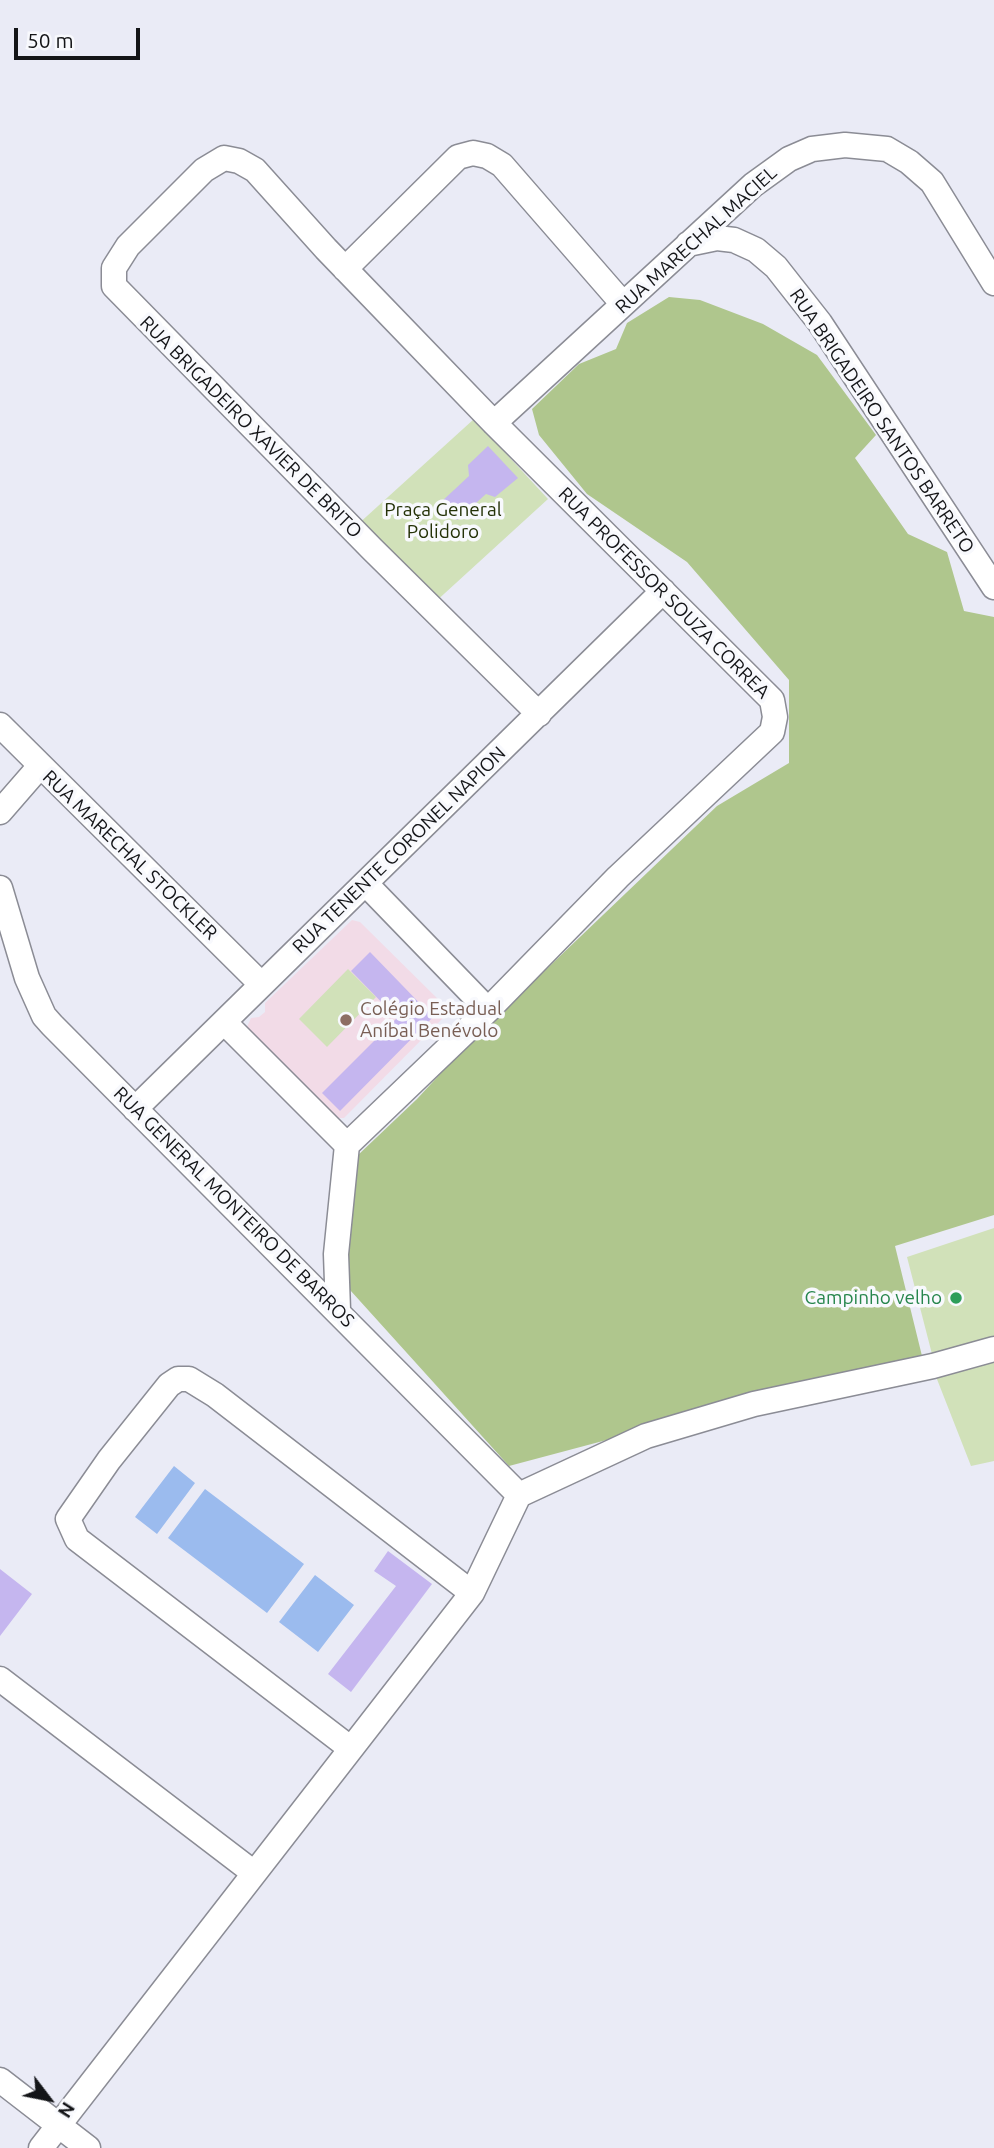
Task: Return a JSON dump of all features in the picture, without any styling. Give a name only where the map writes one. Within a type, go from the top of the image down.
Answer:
[{"type":"street","name":"RUA MARECHAL MACIEL","points":[[494,423],[753,185],[789,159],[812,149],[845,145],[887,149],[932,182],[994,283]]},
{"type":"street","points":[[345,269],[458,157],[473,153],[487,156],[502,165],[623,304]]},
{"type":"street","name":"RUA PROFESSOR SOUZA CORREA","points":[[114,286],[114,268],[128,246],[204,170],[223,158],[239,160],[255,170],[345,269],[494,423],[772,700],[775,717],[772,732],[618,877],[488,1010],[347,1144]]},
{"type":"street","name":"RUA BRIGADEIRO SANTOS BARRETO","points":[[688,244],[717,238],[734,240],[756,250],[776,267],[820,323],[994,587]]},
{"type":"street","name":"RUA BRIGADEIRO XAVIER DE BRITO","points":[[114,286],[372,549],[539,714]]},
{"type":"street","name":"RUA TENENTE CORONEL NAPION","points":[[135,1109],[663,591]]},
{"type":"street","name":"RUA MARECHAL STOCKLER","points":[[0,725],[261,984]]},
{"type":"street","points":[[0,812],[40,766]]},
{"type":"street","points":[[366,884],[488,1010]]},
{"type":"street","name":"RUA GENERAL MONTEIRO DE BARROS","points":[[0,888],[27,978],[44,1016],[519,1495]]},
{"type":"street","points":[[224,1022],[347,1144],[336,1254],[338,1310]]},
{"type":"street","points":[[41,2148],[472,1593],[519,1495],[646,1436],[754,1404],[933,1366],[994,1349]]},
{"type":"street","points":[[350,1748],[78,1539],[68,1519],[109,1460],[169,1385],[178,1379],[189,1379],[215,1395],[472,1593]]},
{"type":"street","points":[[0,1679],[254,1873]]},
{"type":"street","points":[[0,2080],[88,2148]]},
{"type":"shaded area","name":"Colégio Estadual Aníbal Benévolo","points":[[352,920],[360,922],[445,1006],[443,1018],[344,1118],[336,1118],[247,1027],[251,1018],[259,1017],[265,1012],[265,1003]]},
{"type":"green space","points":[[669,297],[700,300],[763,324],[817,355],[876,435],[855,458],[908,534],[947,552],[964,611],[994,617],[994,1215],[895,1246],[922,1356],[509,1466],[341,1280],[357,1156],[417,1099],[467,1045],[717,806],[789,763],[789,680],[687,562],[587,494],[539,435],[532,409],[579,364],[616,349],[627,323]]},
{"type":"green space","name":"Praça General Polidoro","points":[[474,419],[548,499],[433,604],[356,526]]},
{"type":"green space","points":[[348,969],[376,997],[327,1047],[299,1019]]},
{"type":"green space","name":"Campinho velho","points":[[994,1228],[994,1339],[933,1358],[907,1257]]},
{"type":"green space","points":[[994,1352],[994,1461],[971,1466],[933,1369]]},
{"type":"water","points":[[174,1466],[195,1483],[157,1534],[135,1517]]},
{"type":"water","points":[[205,1489],[304,1564],[267,1613],[168,1538]]},
{"type":"water","points":[[315,1575],[354,1605],[318,1652],[279,1622]]},
{"type":"building","points":[[488,446],[518,478],[495,497],[486,494],[457,520],[440,503],[469,476],[468,465]]},
{"type":"building","points":[[370,952],[433,1017],[340,1111],[322,1093],[397,1018],[351,971]]},
{"type":"building","points":[[388,1551],[432,1584],[351,1692],[328,1674],[396,1586],[374,1571]]},
{"type":"building","points":[[0,1569],[32,1594],[0,1636]]},
{"type":"place","name":"Colégio Estadual Aníbal Benévolo","points":[[346,1020]]},
{"type":"place","name":"Campinho velho","points":[[956,1298]]}]
